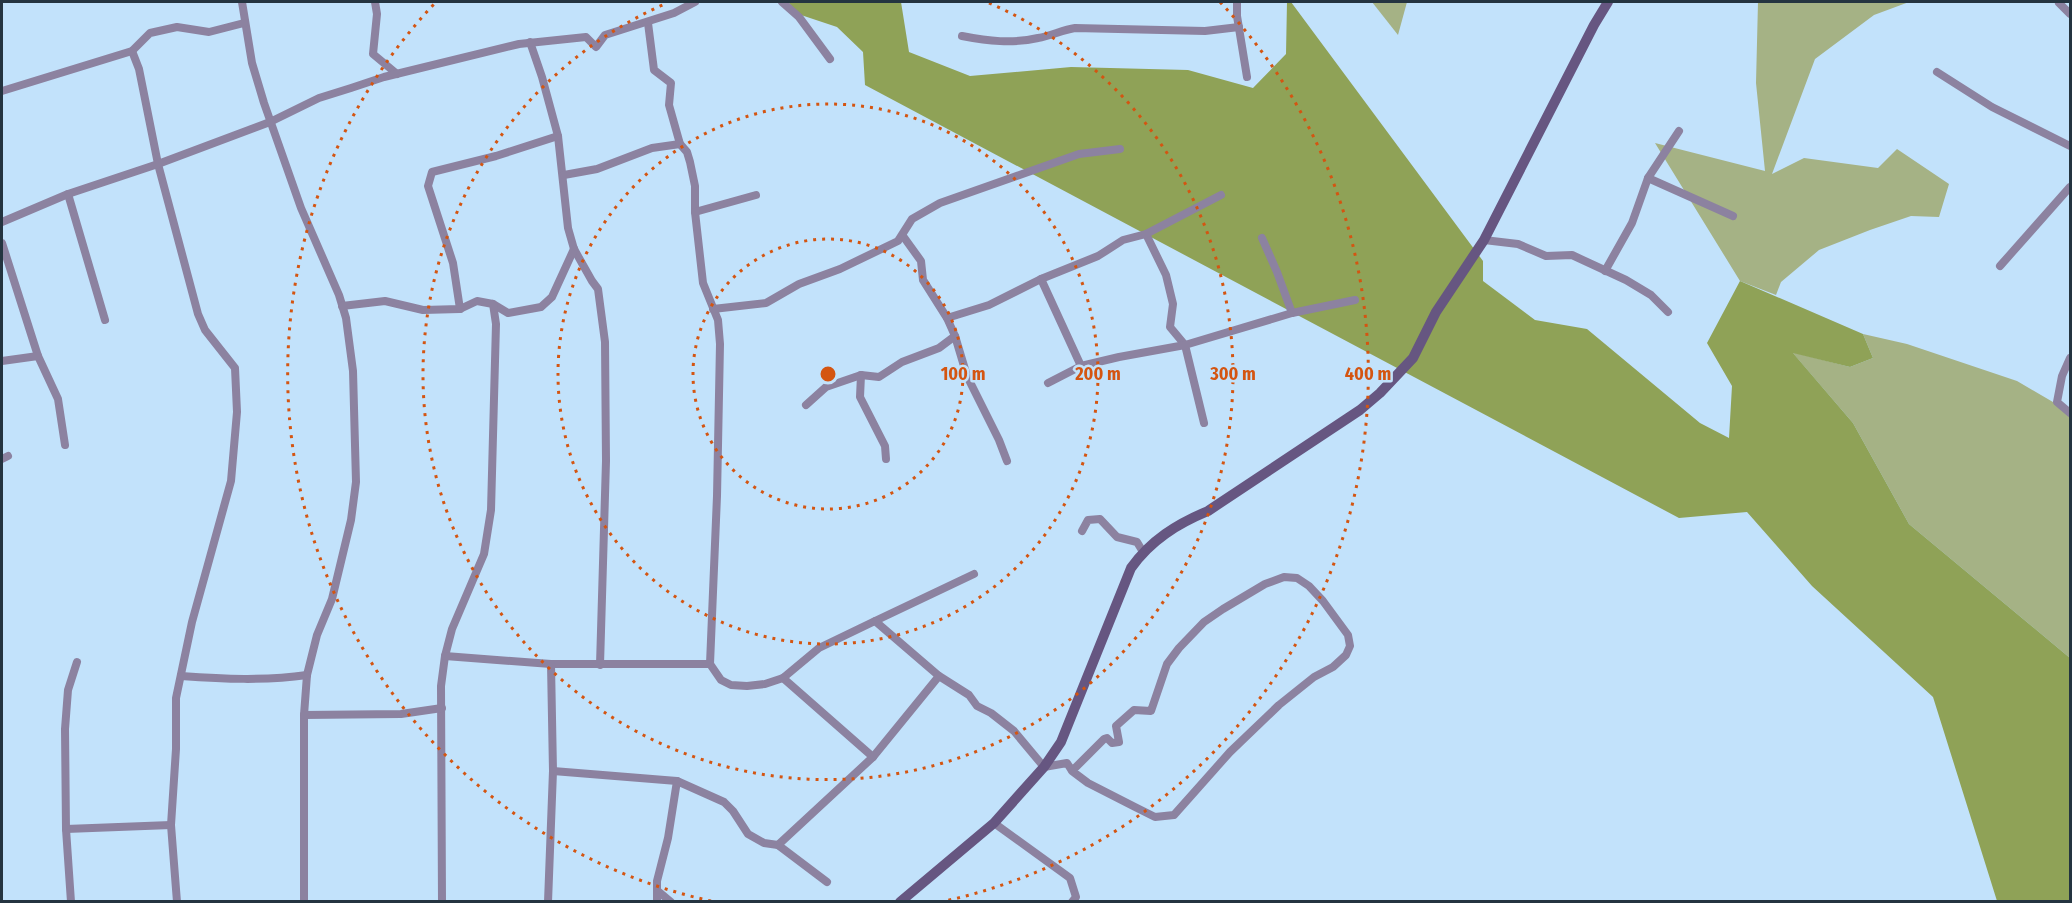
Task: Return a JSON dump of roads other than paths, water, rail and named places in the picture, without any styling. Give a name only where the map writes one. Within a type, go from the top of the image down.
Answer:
[{"type":"main road","points":[[900,902],[994,823],[1044,767],[1061,742],[1131,568],[1143,552],[1183,521],[1208,511],[1360,410],[1380,393],[1413,358],[1436,312],[1484,240],[1608,2]]},
{"type":"street","points":[[242,2],[252,63],[270,122],[301,208],[346,318],[353,371],[356,482],[351,520],[334,590],[317,635],[307,675],[304,715],[304,902]]},
{"type":"street","points":[[375,2],[377,14],[374,54],[397,74]]},
{"type":"street","points":[[2,222],[68,194],[158,164],[270,122],[319,98],[397,74],[530,42],[586,37],[596,47],[605,34],[648,23],[695,2]]},
{"type":"street","points":[[782,2],[799,17],[830,59]]},
{"type":"street","points":[[1237,2],[1247,77]]},
{"type":"street","points":[[2059,3],[2070,14]]},
{"type":"street","points":[[2,91],[132,51],[150,33],[177,27],[209,32],[244,23]]},
{"type":"street","points":[[648,23],[654,70],[670,82],[669,105],[680,144],[687,152],[695,186],[695,212],[704,283],[718,328],[720,394],[710,664],[721,680],[731,685],[747,686],[783,678],[819,648],[974,574]]},
{"type":"street","points":[[962,36],[1013,43],[1041,38],[1058,30],[1075,28],[1205,31],[1239,27]]},
{"type":"street","points":[[530,42],[558,136],[568,228],[574,249],[598,289],[605,342],[606,461],[600,664]]},
{"type":"street","points":[[132,51],[139,69],[158,164],[198,314],[205,330],[235,368],[236,379],[237,412],[231,481],[192,622],[176,698],[176,749],[171,825],[177,902]]},
{"type":"street","points":[[1937,72],[1992,107],[2070,146]]},
{"type":"street","points":[[1605,271],[1632,223],[1648,178],[1679,131]]},
{"type":"street","points":[[460,309],[453,263],[428,186],[432,172],[496,156],[558,136]]},
{"type":"street","points":[[564,175],[597,169],[652,148],[680,144]]},
{"type":"street","points":[[713,309],[766,303],[799,284],[840,269],[898,241],[912,219],[940,203],[1079,154],[1120,149]]},
{"type":"street","points":[[1648,178],[1733,216]]},
{"type":"street","points":[[2000,266],[2070,187]]},
{"type":"street","points":[[68,194],[105,320]]},
{"type":"street","points":[[695,212],[756,195]]},
{"type":"street","points":[[947,318],[989,305],[1041,279],[1098,256],[1123,240],[1146,234],[1221,195]]},
{"type":"street","points":[[1146,234],[1166,275],[1173,304],[1170,327],[1185,345],[1204,423]]},
{"type":"street","points":[[903,236],[921,261],[923,280],[956,336],[967,376],[1007,461]]},
{"type":"street","points":[[1262,238],[1292,313]]},
{"type":"street","points":[[1484,240],[1518,244],[1546,256],[1572,255],[1626,280],[1651,295],[1668,312]]},
{"type":"street","points":[[2,243],[38,356],[58,399],[65,445]]},
{"type":"street","points":[[342,306],[385,301],[423,310],[460,309],[477,301],[493,304],[508,313],[541,307],[552,297],[574,249]]},
{"type":"street","points":[[566,263],[583,264]]},
{"type":"street","points":[[1041,279],[1081,366]]},
{"type":"street","points":[[1048,383],[1081,366],[1185,345],[1292,313],[1355,300]]},
{"type":"street","points":[[442,902],[441,686],[452,629],[484,554],[491,510],[496,324],[493,304]]},
{"type":"street","points":[[806,405],[826,387],[861,375],[879,377],[902,362],[939,348],[956,336]]},
{"type":"street","points":[[2,361],[38,356]]},
{"type":"street","points":[[2070,358],[2062,376],[2057,402],[2070,413]]},
{"type":"street","points":[[861,375],[860,397],[885,446],[886,459]]},
{"type":"street","points":[[1082,531],[1088,520],[1100,519],[1117,537],[1137,542],[1143,552]]},
{"type":"street","points":[[875,621],[939,675],[969,695],[977,706],[992,713],[1014,731],[1044,767],[1067,763],[1072,771],[1088,783],[1155,817],[1174,815],[1230,752],[1279,705],[1314,677],[1333,667],[1347,655],[1350,646],[1348,635],[1323,601],[1309,586],[1297,578],[1284,576],[1264,584],[1204,622],[1167,664],[1151,711],[1134,710],[1116,726],[1119,742],[1112,743],[1107,738],[1104,739],[1072,771]]},
{"type":"street","points":[[445,656],[551,664],[710,664]]},
{"type":"street","points":[[71,902],[66,829],[67,709],[68,690],[77,662]]},
{"type":"street","points":[[548,902],[553,771],[551,664]]},
{"type":"street","points":[[181,676],[221,679],[284,679],[307,675]]},
{"type":"street","points":[[778,846],[873,757],[939,675]]},
{"type":"street","points":[[783,678],[873,757]]},
{"type":"street","points":[[304,715],[401,714],[442,708]]},
{"type":"street","points":[[553,771],[676,781],[724,802],[748,834],[764,843],[778,846],[827,882]]},
{"type":"street","points":[[671,902],[658,897],[657,881],[668,838],[676,781]]},
{"type":"street","points":[[994,823],[1070,878],[1076,897],[1072,902]]},
{"type":"street","points":[[66,829],[171,825]]}]
